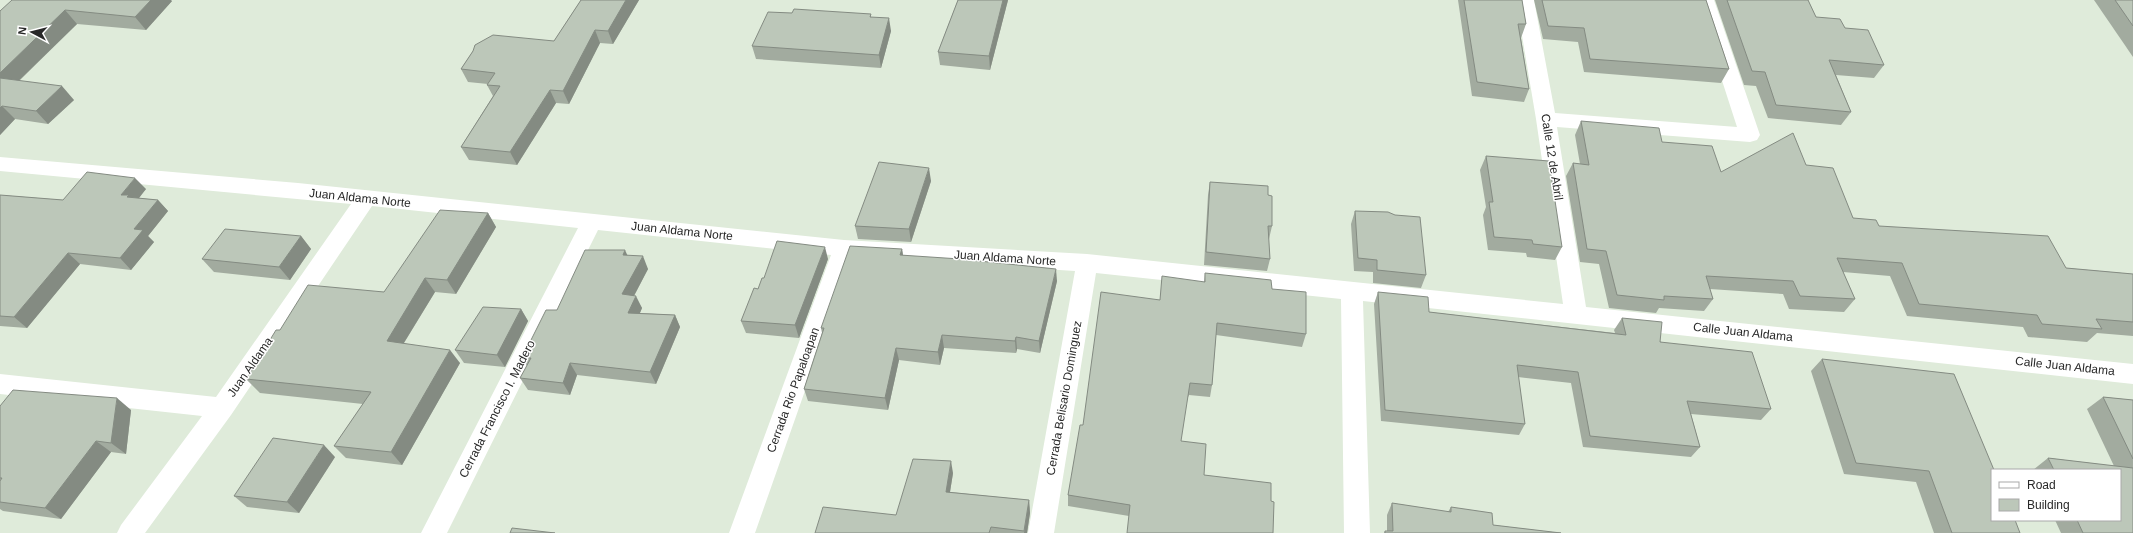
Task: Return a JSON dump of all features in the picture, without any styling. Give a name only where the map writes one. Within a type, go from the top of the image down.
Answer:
[{"type":"street","name":"Calle 12 de Abril","points":[[1525,0],[1546,119],[1576,315]]},
{"type":"street","points":[[1546,119],[1750,135],[1705,0]]},
{"type":"street","name":"Juan Aldama Norte","points":[[6,165],[290,190],[366,200],[592,221],[844,248],[1087,263],[1352,290]]},
{"type":"street","name":"Juan Aldama","points":[[130,533],[222,408],[366,200]]},
{"type":"street","name":"Cerrada Francisco I. Madero","points":[[434,533],[592,221]]},
{"type":"street","name":"Cerrada Rio Papaloapan","points":[[742,533],[844,248]]},
{"type":"street","name":"Cerrada Belisario Dominguez","points":[[1041,533],[1087,263]]},
{"type":"street","points":[[1352,290],[1357,533]]},
{"type":"street","name":"Calle Juan Aldama","points":[[1352,290],[1465,304],[2133,374]]},
{"type":"street","points":[[0,384],[222,408]]},
{"type":"building","points":[[12,0],[151,0],[135,17],[65,10],[0,73],[0,11]]},
{"type":"building","points":[[581,0],[626,0],[608,31],[595,30],[563,91],[550,90],[510,152],[461,147],[500,86],[487,85],[495,73],[461,69],[473,51],[475,45],[493,35],[554,41]]},
{"type":"building","points":[[958,0],[1003,0],[989,56],[938,52]]},
{"type":"building","points":[[1464,0],[1522,0],[1526,24],[1518,24],[1529,89],[1477,82]]},
{"type":"building","points":[[1542,0],[1706,0],[1729,69],[1590,59],[1584,28],[1548,26]]},
{"type":"building","points":[[1727,0],[1808,0],[1816,17],[1840,19],[1845,28],[1868,30],[1884,65],[1829,60],[1851,112],[1776,105],[1765,72],[1752,71]]},
{"type":"building","points":[[2115,0],[2133,0],[2133,26]]},
{"type":"building","points":[[794,9],[871,14],[870,17],[889,18],[879,55],[752,46],[768,12],[792,13]]},
{"type":"building","points":[[0,78],[62,86],[36,111],[2,106],[0,108]]},
{"type":"building","points":[[1581,121],[1659,128],[1662,142],[1712,146],[1721,172],[1793,133],[1806,165],[1833,168],[1853,218],[1876,220],[1879,226],[2048,236],[2066,268],[2133,274],[2133,322],[2096,319],[2102,329],[2042,324],[2037,315],[1919,304],[1902,263],[1837,258],[1855,299],[1800,296],[1793,281],[1706,276],[1713,299],[1664,296],[1664,300],[1617,295],[1606,251],[1587,249],[1573,163],[1589,165]]},
{"type":"building","points":[[1486,156],[1549,161],[1562,247],[1533,244],[1532,240],[1494,237],[1489,202],[1493,202]]},
{"type":"building","points":[[879,162],[929,168],[909,229],[855,226]]},
{"type":"building","points":[[87,172],[135,178],[121,195],[158,200],[134,229],[143,230],[120,258],[68,253],[14,317],[0,316],[0,195],[63,200]]},
{"type":"building","points":[[1210,182],[1268,186],[1268,195],[1272,196],[1272,226],[1268,226],[1270,259],[1206,252]]},
{"type":"building","points":[[440,210],[488,213],[447,280],[425,278],[387,341],[450,350],[391,452],[334,446],[371,392],[246,379],[276,330],[280,330],[308,285],[384,292]]},
{"type":"building","points":[[1355,211],[1388,212],[1395,215],[1420,217],[1426,275],[1377,270],[1377,260],[1358,258]]},
{"type":"building","points":[[225,229],[301,236],[279,267],[202,259]]},
{"type":"building","points":[[777,241],[825,247],[795,325],[741,321],[754,288],[758,289],[762,278],[764,278]]},
{"type":"building","points":[[850,246],[902,249],[900,255],[960,259],[1056,269],[1039,341],[1016,337],[1015,341],[942,335],[938,352],[896,348],[885,398],[804,389],[824,328],[821,328]]},
{"type":"building","points":[[585,250],[625,250],[623,255],[643,256],[622,294],[636,296],[628,313],[675,315],[650,372],[570,363],[563,383],[520,378],[531,358],[522,358],[546,310],[557,310]]},
{"type":"building","points":[[1205,273],[1271,280],[1272,289],[1306,292],[1306,334],[1217,323],[1212,385],[1190,383],[1181,441],[1206,444],[1204,475],[1271,483],[1271,501],[1274,502],[1273,533],[1127,533],[1130,505],[1068,495],[1080,425],[1083,425],[1101,292],[1160,300],[1162,276],[1205,282]]},
{"type":"building","points":[[1378,292],[1428,297],[1429,312],[1626,335],[1622,318],[1662,322],[1660,342],[1752,352],[1771,409],[1687,401],[1700,447],[1590,436],[1578,372],[1517,365],[1525,424],[1385,410]]},
{"type":"building","points":[[483,307],[521,309],[497,355],[455,350]]},
{"type":"building","points":[[1822,359],[1954,374],[1994,469],[1991,469],[1991,521],[2015,521],[2020,533],[1952,533],[1929,471],[1856,463]]},
{"type":"building","points":[[13,390],[117,398],[111,443],[96,441],[45,508],[0,502],[0,481],[2,478],[0,478],[0,406]]},
{"type":"building","points":[[2103,397],[2133,400],[2133,459]]},
{"type":"building","points":[[273,438],[324,445],[287,502],[234,496]]},
{"type":"building","points":[[2048,458],[2133,468],[2133,533],[2083,533],[2077,521],[2121,521],[2121,469],[2054,469]]},
{"type":"building","points":[[913,459],[951,461],[946,492],[1029,500],[1024,531],[991,527],[989,533],[815,533],[823,507],[896,515]]},
{"type":"building","points":[[1392,503],[1451,512],[1451,507],[1492,513],[1493,525],[1561,533],[1385,533],[1385,531],[1393,531]]},
{"type":"building","points":[[512,528],[555,533],[510,533]]}]
